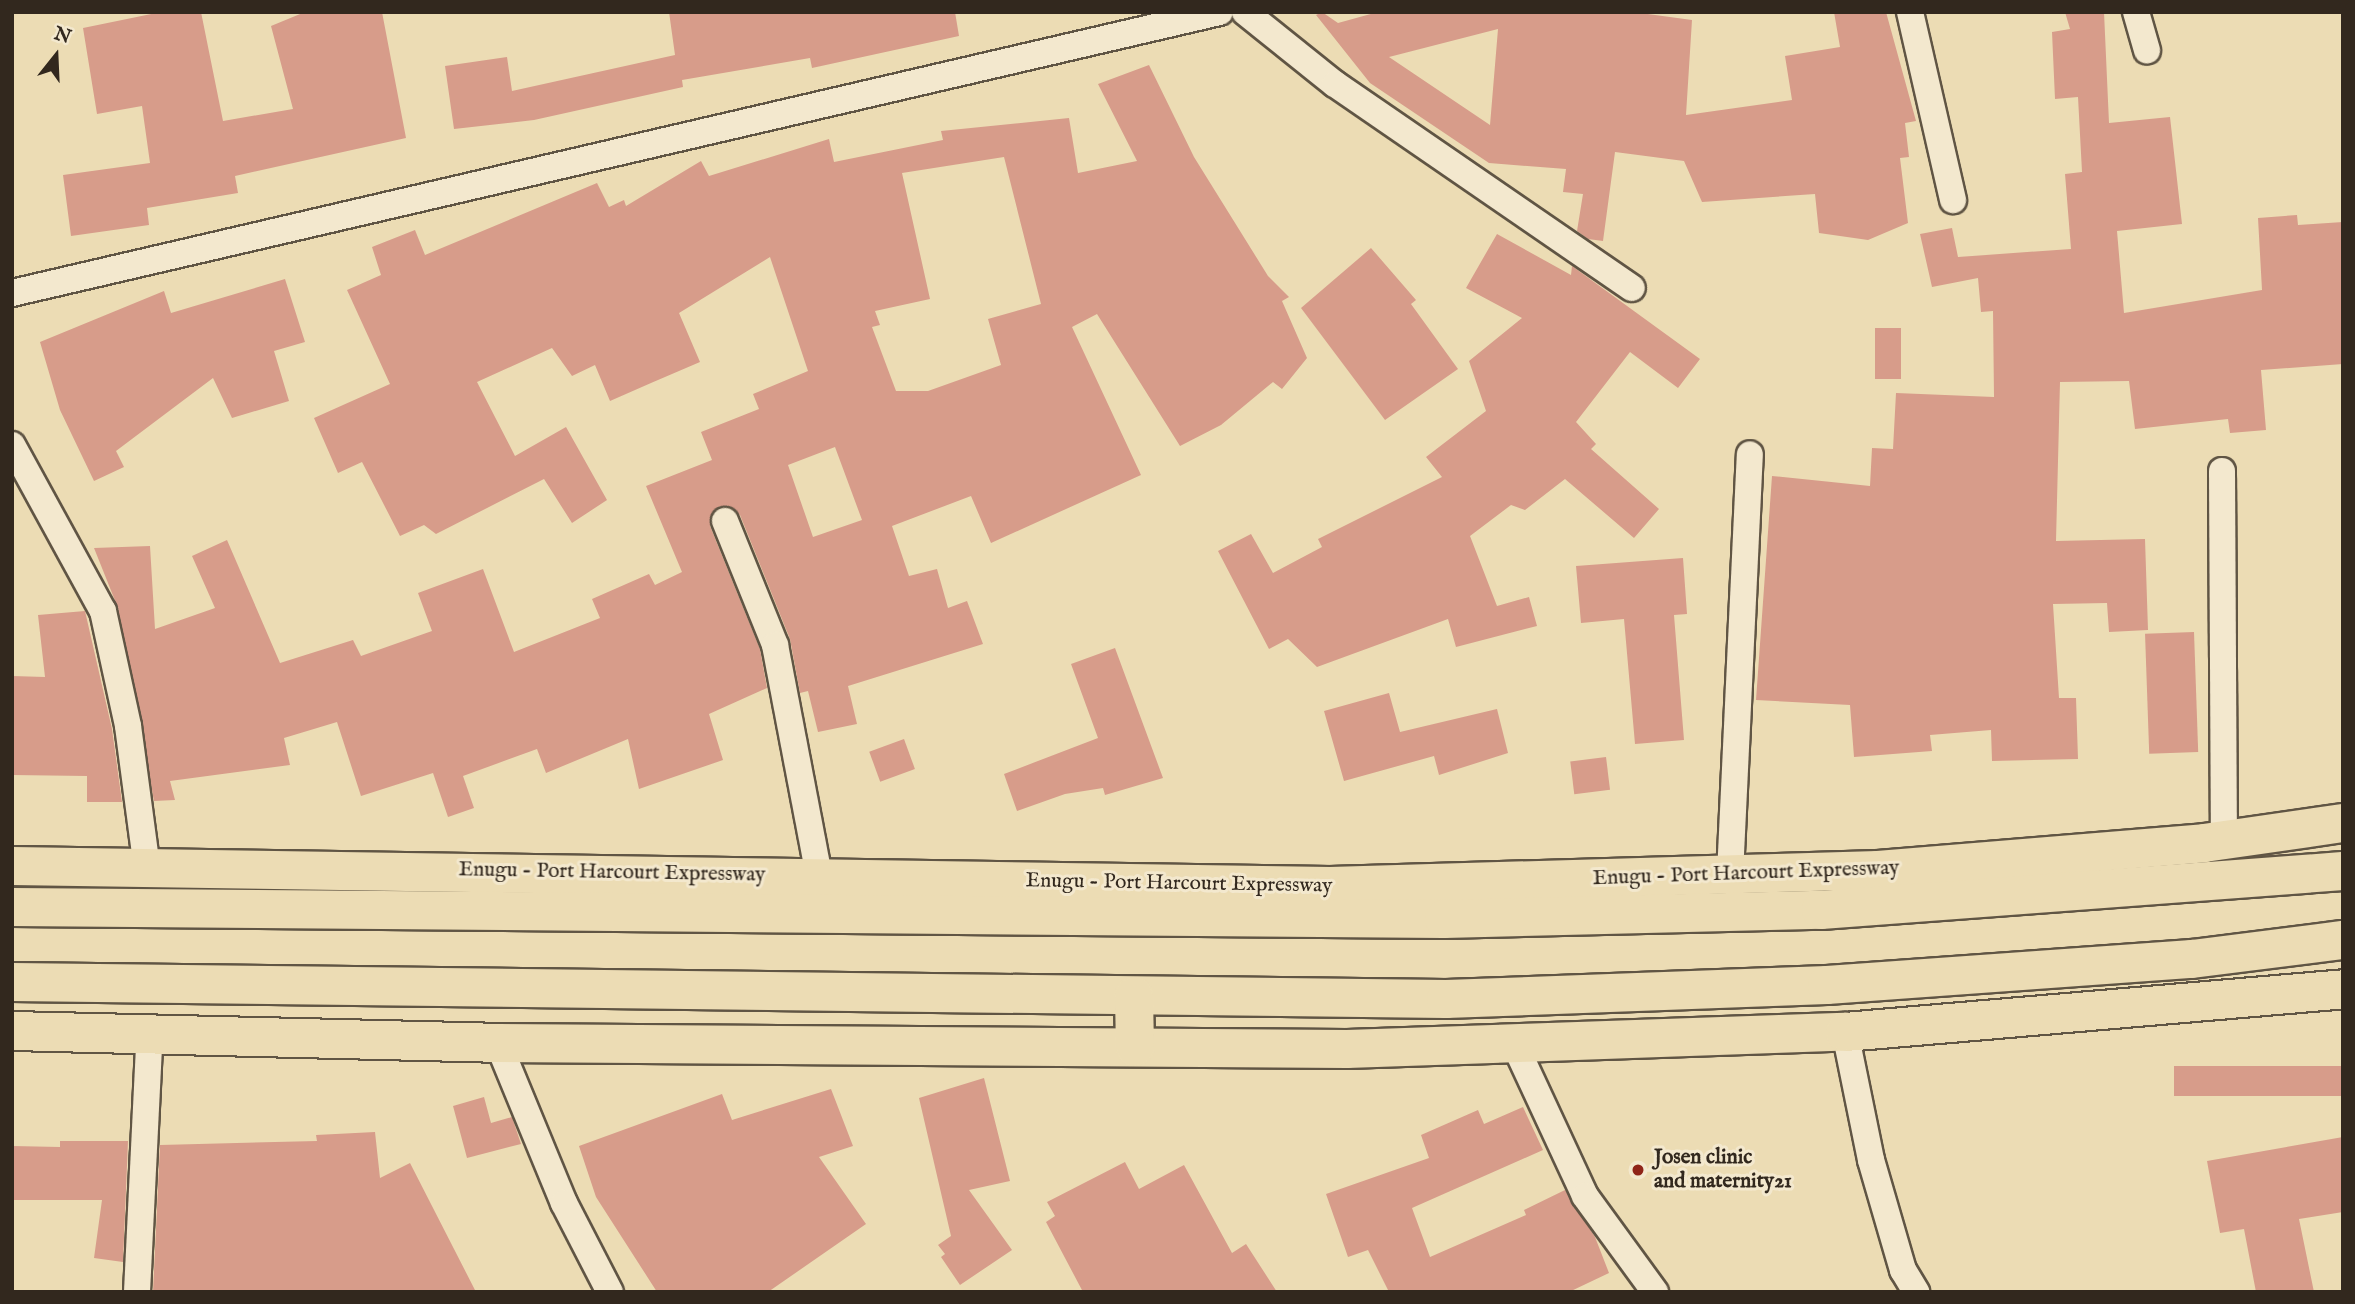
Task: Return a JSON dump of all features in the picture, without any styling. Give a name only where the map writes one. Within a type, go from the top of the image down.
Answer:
[{"type":"main road","name":"Enugu - Port Harcourt Expressway","points":[[12,866],[819,875],[1330,886],[1730,875],[2224,840],[2343,824]]},
{"type":"main road","name":"Enugu - Port Harcourt Expressway","points":[[12,907],[1444,919],[1821,909],[2343,871]]},
{"type":"main road","points":[[12,982],[1446,999],[1827,985],[2192,959],[2343,940]]},
{"type":"main road","points":[[12,1031],[150,1030],[498,1043],[1515,1045],[1845,1032],[2343,989]]},
{"type":"main road","points":[[1134,996],[1135,1046]]},
{"type":"street","points":[[12,293],[1220,12]]},
{"type":"street","points":[[1245,12],[1335,83],[1632,288]]},
{"type":"street","points":[[1910,12],[1953,200]]},
{"type":"street","points":[[2136,12],[2147,50]]},
{"type":"street","points":[[12,445],[103,611],[128,726],[147,868]]},
{"type":"street","points":[[1730,875],[1750,454]]},
{"type":"street","points":[[2222,471],[2224,840]]},
{"type":"street","points":[[725,521],[775,645],[819,875]]},
{"type":"street","points":[[137,1292],[150,1030]]},
{"type":"street","points":[[1845,1032],[1871,1160],[1902,1270],[1916,1292]]},
{"type":"street","points":[[498,1043],[564,1203],[610,1292]]},
{"type":"street","points":[[1515,1045],[1585,1196],[1655,1292]]},
{"type":"building","points":[[161,12],[201,12],[223,121],[293,109],[271,26],[305,12],[382,12],[406,138],[235,176],[238,193],[147,208],[149,225],[71,236],[63,175],[150,163],[142,106],[97,114],[83,28]]},
{"type":"building","points":[[669,12],[955,12],[959,36],[812,68],[810,58],[682,80],[683,87],[534,120],[454,129],[445,66],[507,57],[512,91],[675,55]]},
{"type":"building","points":[[1322,12],[1338,23],[1378,12],[1633,12],[1692,20],[1686,115],[1792,100],[1785,56],[1840,47],[1834,12],[1886,12],[1916,121],[1905,123],[1909,157],[1900,158],[1908,223],[1868,240],[1819,233],[1815,194],[1702,202],[1684,161],[1615,152],[1603,241],[1588,239],[1577,231],[1583,194],[1563,192],[1566,169],[1489,163],[1370,83],[1316,15]],"holes":[[[1498,29],[1490,125],[1389,57]]]},
{"type":"building","points":[[2065,12],[2104,12],[2109,123],[2170,117],[2182,224],[2117,231],[2124,313],[2262,290],[2258,218],[2297,215],[2298,225],[2343,222],[2343,364],[2261,370],[2266,430],[2230,433],[2228,419],[2135,429],[2129,381],[2060,382],[2056,541],[2145,539],[2148,630],[2109,632],[2107,603],[2053,604],[2059,698],[2076,698],[2078,759],[1992,761],[1991,730],[1930,735],[1932,751],[1854,757],[1850,705],[1756,700],[1772,476],[1870,486],[1872,448],[1893,449],[1896,393],[1994,397],[1993,311],[1981,312],[1978,278],[1932,287],[1920,234],[1952,228],[1958,257],[2071,249],[2065,174],[2082,172],[2078,97],[2055,99],[2052,32],[2070,29]]},
{"type":"building","points":[[1149,65],[1194,157],[1268,276],[1289,297],[1282,301],[1307,358],[1282,389],[1273,382],[1221,425],[1180,446],[1097,314],[1072,327],[1141,475],[991,543],[971,496],[892,526],[909,576],[937,569],[948,608],[967,601],[983,644],[848,686],[857,724],[818,732],[808,691],[800,693],[790,639],[740,515],[720,506],[710,526],[760,649],[767,688],[709,714],[723,760],[639,789],[628,739],[546,773],[537,749],[463,776],[474,808],[448,817],[433,773],[361,796],[337,722],[284,738],[290,765],[170,781],[175,800],[154,801],[118,608],[94,548],[150,546],[155,629],[215,608],[192,556],[227,540],[280,663],[353,640],[361,656],[432,631],[418,593],[483,569],[514,652],[600,618],[592,599],[649,574],[655,585],[682,572],[646,486],[712,460],[701,432],[759,409],[753,394],[808,371],[770,257],[679,313],[700,362],[610,401],[595,365],[572,376],[552,348],[477,382],[515,456],[566,427],[607,500],[572,523],[544,479],[436,534],[424,525],[400,536],[362,462],[338,473],[314,418],[390,384],[347,290],[381,275],[372,247],[415,230],[425,255],[597,183],[609,207],[624,200],[626,206],[701,161],[709,176],[829,139],[834,162],[943,140],[941,131],[1069,118],[1078,173],[1137,161],[1098,84]],"holes":[[[1004,157],[1041,304],[988,319],[1001,365],[928,391],[896,391],[872,327],[880,325],[875,311],[930,299],[902,173]],[[835,447],[862,520],[813,537],[788,465]]]},
{"type":"building","points":[[1497,234],[1571,275],[1572,266],[1700,359],[1678,388],[1630,352],[1576,422],[1596,444],[1591,449],[1659,509],[1634,538],[1565,479],[1525,510],[1511,505],[1470,536],[1497,606],[1529,597],[1537,626],[1456,647],[1448,619],[1317,667],[1288,639],[1269,649],[1218,551],[1251,534],[1273,573],[1322,547],[1318,539],[1442,477],[1426,457],[1486,411],[1469,361],[1522,318],[1466,288]]},
{"type":"building","points":[[1371,248],[1416,300],[1411,304],[1458,369],[1385,420],[1301,308]]},
{"type":"building","points":[[285,279],[305,342],[274,351],[289,401],[232,418],[213,378],[116,451],[124,467],[94,481],[60,410],[40,342],[164,291],[171,313]]},
{"type":"building","points":[[1875,328],[1901,328],[1901,379],[1875,379]]},
{"type":"building","points":[[1683,558],[1687,614],[1674,615],[1684,740],[1635,744],[1624,619],[1581,623],[1576,566]]},
{"type":"building","points":[[85,611],[112,729],[122,802],[87,802],[87,776],[12,775],[12,676],[45,677],[38,615]]},
{"type":"building","points":[[2194,632],[2198,752],[2149,754],[2145,634]]},
{"type":"building","points":[[1115,648],[1163,778],[1105,795],[1103,788],[1065,794],[1017,811],[1004,774],[1098,738],[1071,664]]},
{"type":"building","points":[[1389,693],[1400,732],[1497,709],[1508,753],[1439,775],[1434,756],[1344,781],[1324,711]]},
{"type":"building","points":[[904,739],[915,769],[880,782],[869,752]]},
{"type":"building","points":[[1606,757],[1610,790],[1574,794],[1570,761]]},
{"type":"building","points":[[2174,1066],[2343,1066],[2343,1096],[2174,1096]]},
{"type":"building","points":[[984,1078],[1010,1181],[969,1190],[1012,1250],[960,1285],[941,1257],[945,1254],[938,1245],[951,1236],[919,1098]]},
{"type":"building","points":[[831,1089],[853,1146],[819,1157],[866,1224],[768,1292],[657,1292],[596,1197],[579,1146],[722,1094],[732,1120]]},
{"type":"building","points":[[484,1097],[491,1123],[512,1117],[521,1144],[467,1158],[453,1106]]},
{"type":"building","points":[[1523,1107],[1543,1150],[1412,1208],[1430,1257],[1526,1215],[1524,1210],[1565,1190],[1595,1237],[1609,1273],[1569,1292],[1389,1292],[1368,1250],[1348,1257],[1326,1194],[1429,1158],[1421,1135],[1478,1110],[1484,1124]]},
{"type":"building","points":[[375,1132],[380,1178],[410,1163],[476,1292],[153,1292],[160,1145],[317,1141],[316,1135]]},
{"type":"building","points":[[2343,1137],[2343,1212],[2299,1219],[2314,1292],[2256,1292],[2244,1229],[2220,1233],[2207,1161]]},
{"type":"building","points":[[60,1141],[128,1141],[123,1262],[94,1258],[102,1200],[12,1200],[12,1146],[60,1147]]},
{"type":"building","points":[[1125,1162],[1139,1189],[1184,1165],[1232,1253],[1246,1244],[1277,1292],[1083,1292],[1046,1222],[1055,1216],[1047,1202]]},
{"type":"place","name":"Josen clinic and maternity21","points":[[1638,1170]]}]
